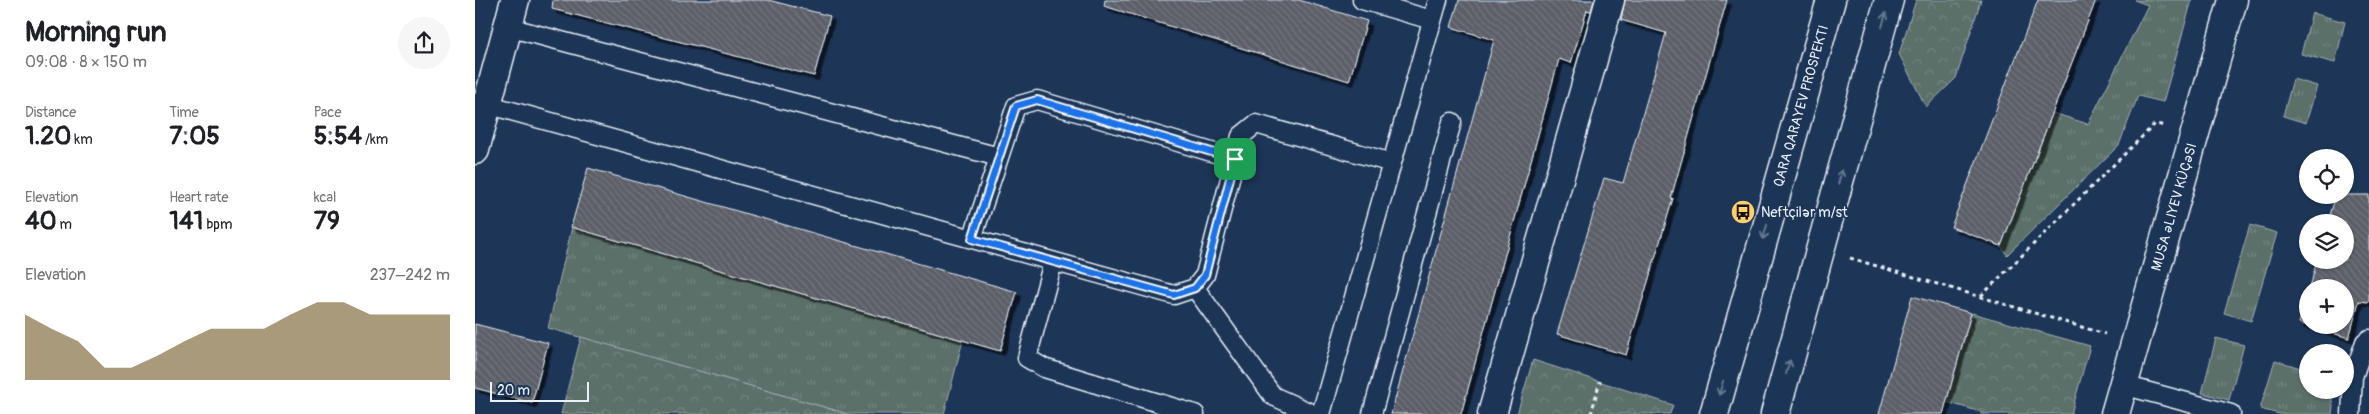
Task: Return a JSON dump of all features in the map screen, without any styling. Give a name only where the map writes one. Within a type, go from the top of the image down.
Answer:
[{"type":"street","points":[[475,150],[481,103],[508,27],[515,0]]},
{"type":"street","points":[[1492,414],[1610,0]]},
{"type":"street","name":"QARA QARAYEV PROSPEKTI","points":[[1714,414],[1831,0]]},
{"type":"street","points":[[1775,414],[1889,0]]},
{"type":"street","name":"MUSA ƏLIYEV KÜÇƏSI","points":[[2115,414],[2233,0]]},
{"type":"lane","points":[[1362,0],[1432,20]]},
{"type":"lane","points":[[1321,414],[1437,0]]},
{"type":"lane","points":[[508,27],[999,157]]},
{"type":"lane","points":[[972,239],[1016,106],[1037,100],[1235,159]]},
{"type":"lane","points":[[481,103],[1174,295],[1195,288],[1205,275],[1241,136],[1256,124],[1392,163]]},
{"type":"lane","points":[[1372,414],[1452,122]]},
{"type":"lane","points":[[1053,262],[1027,358],[1043,368],[1195,414]]},
{"type":"lane","points":[[1195,288],[1273,396],[1313,414]]},
{"type":"lane","points":[[2351,414],[2353,377],[2365,342],[2369,339]]},
{"type":"lane","points":[[2123,385],[2231,414]]},
{"type":"path","points":[[1981,296],[2155,124],[2196,131]]},
{"type":"path","points":[[1821,250],[2135,343]]},
{"type":"path","points":[[1591,414],[1600,381]]},
{"type":"green space","points":[[1916,0],[1981,0],[1956,78],[1926,107],[1899,54]]},
{"type":"green space","points":[[2134,0],[2192,0],[2163,102],[2138,96],[2119,145],[2007,255],[2001,246],[2053,113],[2088,124],[2148,5]]},
{"type":"green space","points":[[2312,13],[2345,22],[2335,63],[2301,54]]},
{"type":"green space","points":[[2293,79],[2317,86],[2306,123],[2283,116]]},
{"type":"green space","points":[[2250,225],[2277,233],[2251,321],[2224,313]]},
{"type":"green space","points":[[572,227],[963,340],[944,414],[848,414],[548,328]]},
{"type":"green space","points":[[1972,313],[2090,346],[2071,414],[1981,414],[1981,412],[1946,402]]},
{"type":"green space","points":[[581,337],[848,414],[561,414]]},
{"type":"green space","points":[[2216,338],[2244,345],[2229,400],[2202,393]]},
{"type":"green space","points":[[1533,360],[1673,405],[1670,414],[1517,414]]},
{"type":"green space","points":[[2275,360],[2299,368],[2299,399],[2332,399],[2333,406],[2332,414],[2279,414],[2260,409]]},
{"type":"building","points":[[553,0],[768,0],[830,16],[814,76],[552,9]]},
{"type":"building","points":[[1105,0],[1299,0],[1367,21],[1349,81],[1104,6]]},
{"type":"building","points":[[1459,0],[1594,0],[1591,11],[1587,10],[1571,63],[1559,59],[1461,414],[1391,414],[1494,40],[1451,27]]},
{"type":"building","points":[[1625,0],[1727,0],[1671,198],[1673,198],[1626,355],[1557,334],[1604,178],[1623,183],[1666,33],[1621,20]]},
{"type":"building","points":[[2038,0],[2096,0],[2001,246],[1951,227]]},
{"type":"building","points":[[588,168],[1017,292],[1000,351],[571,227]]},
{"type":"building","points":[[2354,195],[2369,195],[2369,302],[2359,301],[2354,320],[2354,279],[2312,279],[2315,269],[2354,269],[2354,214],[2330,214],[2333,204],[2354,204]]},
{"type":"building","points":[[1912,296],[1971,313],[1943,414],[1879,414]]},
{"type":"building","points":[[475,324],[548,343],[532,403],[475,388]]},
{"type":"building","points":[[2336,334],[2350,334],[2349,338]]},
{"type":"place","name":"Neftçilər m/st","points":[[1743,212]]},
{"type":"route","points":[[1037,100],[1235,159],[1205,275],[1195,288],[1174,295],[972,239],[1016,106],[1037,100]]}]
